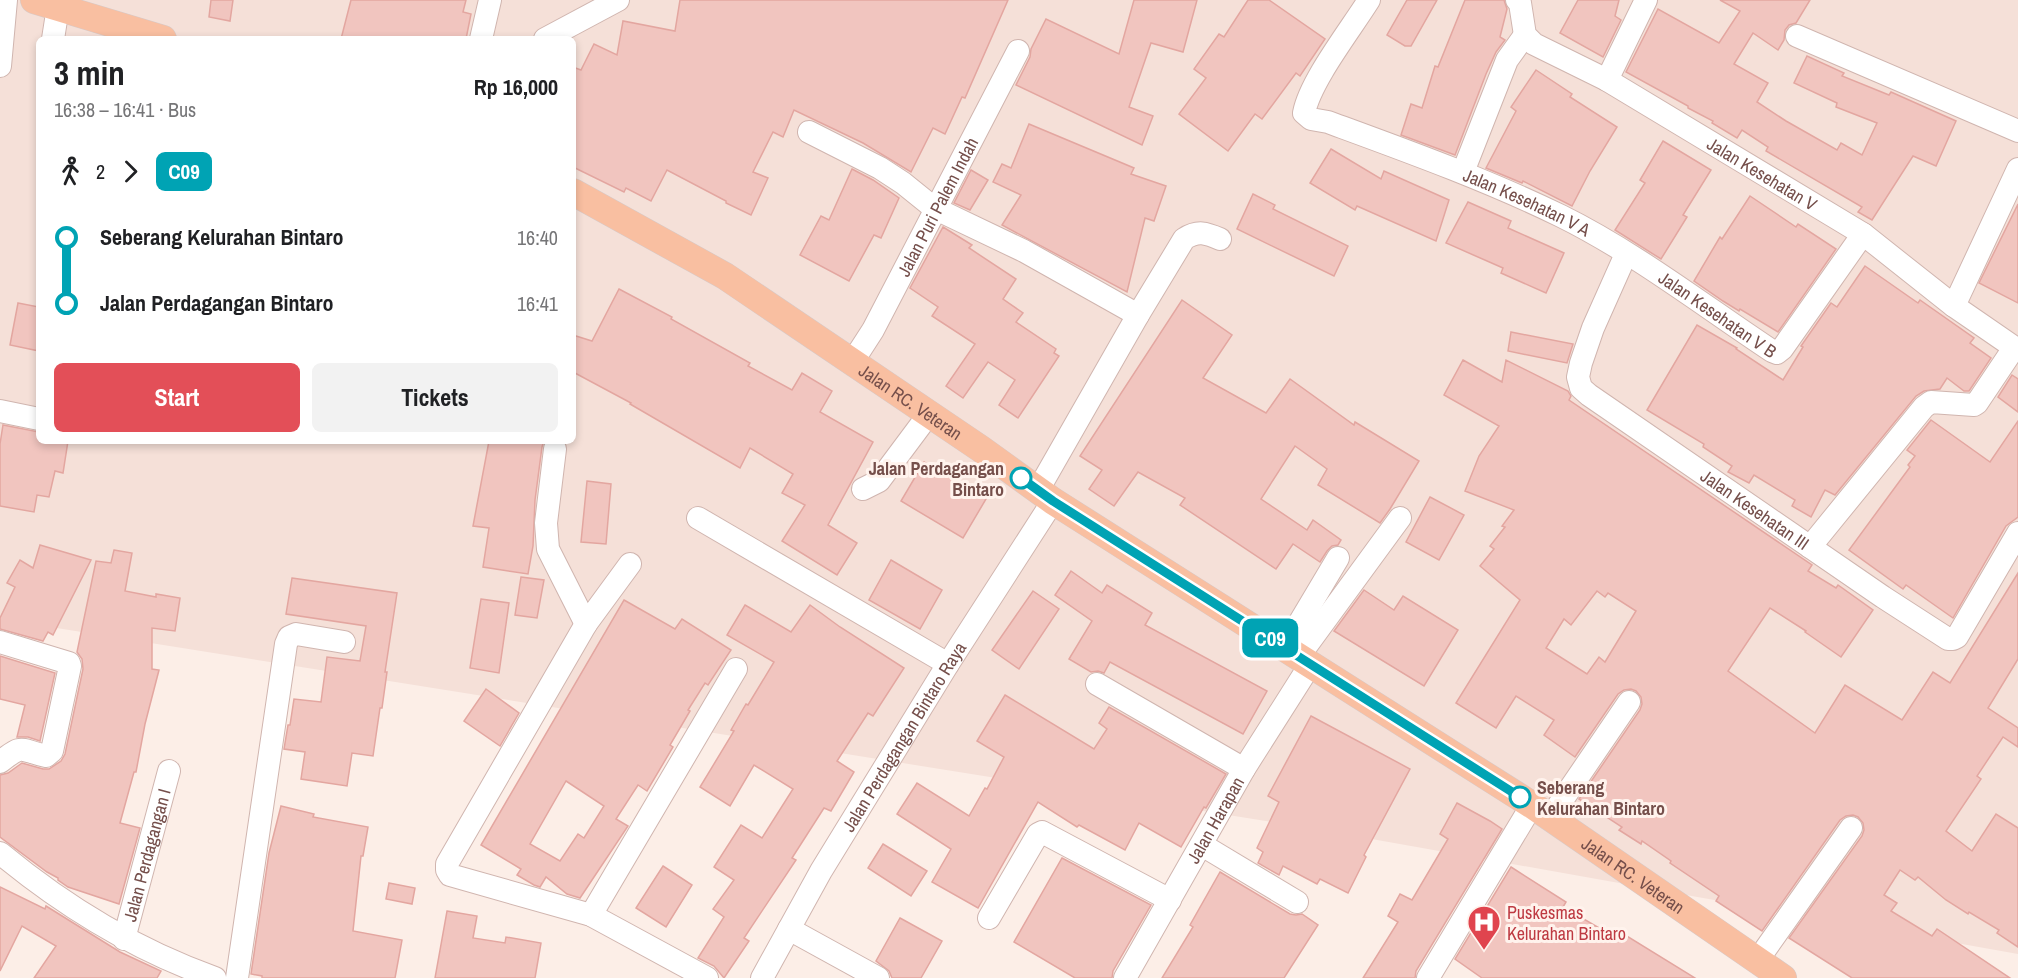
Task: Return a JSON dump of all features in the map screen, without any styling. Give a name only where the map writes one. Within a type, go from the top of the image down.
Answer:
[{"type":"main road","points":[[46,4],[153,36]]},
{"type":"main road","name":"Jalan RC. Veteran","points":[[576,194],[725,276],[1046,495],[1541,812],[1770,973]]},
{"type":"street","points":[[0,66],[6,0]]},
{"type":"street","points":[[482,36],[490,0]]},
{"type":"street","points":[[550,36],[618,0]]},
{"type":"street","points":[[1369,0],[1306,101],[1304,113],[1311,119],[1328,122],[1463,172]]},
{"type":"street","points":[[1607,80],[1646,0]]},
{"type":"street","points":[[1521,1],[1525,35]]},
{"type":"street","points":[[46,4],[52,36]]},
{"type":"street","name":"Jalan Kesehatan V A","points":[[1525,35],[1507,60],[1463,172],[1562,217],[1626,254]]},
{"type":"street","name":"Jalan Kesehatan V","points":[[1525,35],[1534,44],[1607,80],[1863,234],[1954,306],[2016,349]]},
{"type":"street","points":[[1797,36],[2018,131]]},
{"type":"street","name":"Jalan Puri Palem Indah","points":[[853,362],[873,330],[934,208],[1018,51]]},
{"type":"street","points":[[809,132],[880,168],[934,208],[1024,251],[1138,315]]},
{"type":"street","points":[[1954,306],[2018,169]]},
{"type":"street","name":"Jalan Perdagangan Bintaro Raya","points":[[762,978],[820,871],[948,664],[1046,495],[1138,315],[1184,239],[1193,233],[1205,232],[1220,239]]},
{"type":"street","name":"Jalan Kesehatan V B","points":[[1626,254],[1777,353],[1863,234]]},
{"type":"street","name":"Jalan Kesehatan III","points":[[1626,254],[1593,328],[1578,377],[1581,388],[1883,597],[1948,639],[1957,637],[2017,538]]},
{"type":"street","points":[[1810,547],[1924,407],[1931,402],[1974,405],[2016,349]]},
{"type":"street","points":[[0,411],[36,418]]},
{"type":"street","points":[[863,489],[879,482],[929,414]]},
{"type":"street","points":[[555,449],[546,523],[548,549],[585,624]]},
{"type":"street","points":[[698,518],[948,664]]},
{"type":"street","points":[[1298,656],[1400,518]]},
{"type":"street","points":[[1298,656],[1338,558]]},
{"type":"street","points":[[630,564],[585,624],[446,867],[450,875],[591,915],[707,978]]},
{"type":"street","points":[[237,978],[286,644],[289,637],[296,634],[344,642]]},
{"type":"street","points":[[0,642],[69,663],[70,666],[52,751],[46,756],[22,749],[17,750],[0,762]]},
{"type":"street","name":"Jalan Harapan","points":[[1125,978],[1244,769],[1298,656]]},
{"type":"street","points":[[591,915],[736,669]]},
{"type":"street","points":[[1097,684],[1244,769]]},
{"type":"street","points":[[1428,978],[1541,812],[1629,702]]},
{"type":"street","name":"Jalan Perdagangan I","points":[[124,939],[169,771]]},
{"type":"street","points":[[1770,973],[1851,828]]},
{"type":"street","points":[[989,918],[1038,834],[1042,832],[1170,900]]},
{"type":"street","points":[[1202,845],[1297,902]]},
{"type":"street","name":"Jalan Perdagangan I","points":[[0,854],[37,884],[124,939],[186,974],[214,978]]},
{"type":"street","points":[[789,928],[878,978]]},
{"type":"shaded area","points":[[0,0],[2018,0],[2018,954],[1310,828],[0,619]]},
{"type":"building","points":[[211,0],[233,0],[230,21],[209,17]]},
{"type":"building","points":[[351,0],[466,0],[463,12],[471,14],[467,36],[342,36]]},
{"type":"building","points":[[680,0],[1008,0],[965,98],[962,97],[945,134],[933,128],[911,172],[863,143],[794,110],[783,137],[773,132],[753,172],[768,178],[751,215],[667,170],[651,201],[626,188],[624,192],[576,168],[576,68],[581,70],[594,44],[617,55],[623,21],[675,31]]},
{"type":"building","points":[[1134,0],[1197,0],[1183,52],[1151,43],[1129,107],[1153,116],[1142,145],[1016,85],[1046,19],[1119,54]]},
{"type":"building","points":[[1248,0],[1269,0],[1325,39],[1300,76],[1296,73],[1262,119],[1255,114],[1228,151],[1179,114],[1206,78],[1194,69],[1219,34],[1224,37]]},
{"type":"building","points":[[1407,0],[1437,0],[1411,46],[1405,46],[1387,35]]},
{"type":"building","points":[[1465,0],[1504,0],[1507,9],[1500,37],[1505,40],[1496,52],[1486,74],[1455,155],[1401,135],[1411,104],[1422,108],[1435,66],[1438,67]]},
{"type":"building","points":[[1578,0],[1619,0],[1615,16],[1621,20],[1603,57],[1560,33]]},
{"type":"building","points":[[1720,0],[1810,0],[1796,23],[1789,25],[1785,30],[1784,40],[1778,50],[1753,33],[1734,64],[1768,83],[1757,102],[1837,150],[1841,143],[1862,155],[1877,123],[1836,107],[1837,103],[1794,83],[1807,56],[1844,73],[1842,76],[1889,95],[1891,92],[1956,121],[1936,166],[1913,156],[1872,220],[1858,212],[1862,207],[1766,151],[1768,147],[1742,130],[1737,138],[1688,106],[1626,72],[1658,9],[1719,43],[1740,11]]},
{"type":"building","points":[[1536,70],[1572,94],[1570,97],[1617,127],[1572,206],[1523,181],[1522,183],[1486,168],[1516,111],[1511,107]]},
{"type":"building","points":[[1029,124],[1134,168],[1131,174],[1166,186],[1154,221],[1145,218],[1127,292],[1002,225],[1021,195],[993,182],[1002,164],[1011,168]]},
{"type":"building","points":[[1663,141],[1711,170],[1683,215],[1687,217],[1661,259],[1615,230],[1645,183],[1640,180]]},
{"type":"building","points":[[1331,149],[1381,179],[1384,171],[1449,200],[1436,241],[1357,206],[1355,210],[1310,183]]},
{"type":"building","points":[[852,169],[899,198],[881,238],[874,235],[849,281],[800,255],[821,216],[829,220]]},
{"type":"building","points":[[971,170],[988,180],[970,210],[954,203]]},
{"type":"building","points":[[1253,194],[1275,205],[1273,209],[1348,246],[1334,276],[1237,229]]},
{"type":"building","points":[[1750,196],[1796,227],[1798,224],[1836,249],[1778,332],[1740,309],[1739,311],[1694,281],[1720,237],[1722,239]]},
{"type":"building","points":[[1468,202],[1511,221],[1508,228],[1564,253],[1546,293],[1501,273],[1503,268],[1446,243]]},
{"type":"building","points":[[2018,204],[2018,303],[1979,283]]},
{"type":"building","points":[[943,227],[972,245],[969,248],[1016,279],[1003,299],[1023,313],[1016,322],[1056,349],[1054,353],[1059,356],[1018,418],[999,405],[1015,380],[988,362],[963,398],[946,386],[975,344],[932,316],[938,307],[910,288]]},
{"type":"building","points":[[1865,266],[1918,303],[1920,300],[1974,338],[1970,343],[1991,358],[1969,391],[1964,391],[1947,378],[1940,389],[1924,391],[1916,396],[1835,495],[1825,490],[1811,517],[1792,506],[1795,500],[1754,475],[1749,483],[1728,472],[1732,466],[1703,447],[1704,444],[1647,410],[1697,325],[1737,348],[1783,380],[1803,347],[1801,346],[1831,303],[1837,307]]},
{"type":"building","points":[[619,289],[672,317],[671,319],[750,363],[748,366],[792,390],[802,373],[832,391],[820,412],[873,442],[828,525],[857,543],[837,575],[782,541],[805,505],[782,493],[793,474],[750,448],[740,468],[631,403],[576,374],[576,336],[592,341]]},
{"type":"building","points":[[1182,300],[1232,335],[1203,378],[1266,413],[1290,379],[1354,425],[1355,422],[1419,461],[1380,523],[1318,485],[1327,469],[1295,446],[1261,499],[1307,530],[1313,520],[1341,540],[1338,545],[1332,546],[1327,551],[1320,562],[1293,544],[1276,569],[1180,505],[1185,498],[1138,472],[1114,506],[1089,489],[1102,470],[1080,456]]},
{"type":"building","points":[[18,303],[36,306],[36,350],[10,345]]},
{"type":"building","points":[[1511,332],[1573,344],[1567,363],[1508,351]]},
{"type":"building","points":[[1463,360],[1502,382],[1506,360],[1568,391],[1571,396],[1569,400],[1812,565],[1808,571],[1836,588],[1838,585],[1873,610],[1841,657],[1770,608],[1728,671],[1815,733],[1845,685],[1902,720],[1933,672],[1950,683],[2018,573],[2018,659],[1988,708],[2018,728],[2018,747],[2003,737],[1977,776],[1981,779],[1946,831],[1972,851],[1996,814],[2018,828],[2018,947],[1997,933],[1999,930],[1946,900],[1918,877],[1915,880],[1900,870],[1884,895],[1897,903],[1891,911],[1932,936],[1937,929],[2010,978],[1852,978],[1789,938],[1862,836],[1863,823],[1853,815],[1840,820],[1762,931],[1716,901],[1719,896],[1670,863],[1671,861],[1642,841],[1641,844],[1619,830],[1622,827],[1579,799],[1640,710],[1641,697],[1636,691],[1624,690],[1618,694],[1575,757],[1544,735],[1554,720],[1516,696],[1496,728],[1456,703],[1520,600],[1480,566],[1494,549],[1490,546],[1505,527],[1502,526],[1514,510],[1465,491],[1479,456],[1499,426],[1444,395]],"holes":[[[1597,591],[1605,597],[1608,593],[1636,611],[1605,662],[1599,657],[1587,674],[1546,648],[1564,619],[1571,625]]]},
{"type":"building","points":[[2012,375],[2018,379],[2018,412],[1998,397]]},
{"type":"building","points":[[1931,420],[1990,462],[2018,421],[2018,517],[2006,526],[1953,618],[1906,585],[1903,589],[1849,550],[1910,467],[1908,465],[1915,456],[1907,450]]},
{"type":"building","points":[[3,425],[36,431],[36,444],[68,444],[63,473],[55,471],[49,497],[37,495],[34,512],[0,506],[0,444]]},
{"type":"building","points":[[488,444],[543,444],[528,574],[483,567],[489,528],[473,526]]},
{"type":"building","points":[[924,462],[986,499],[963,538],[901,501]]},
{"type":"building","points":[[587,481],[611,484],[606,544],[581,542]]},
{"type":"building","points":[[1430,497],[1464,515],[1439,560],[1406,542]]},
{"type":"building","points":[[40,545],[91,560],[53,635],[48,632],[43,641],[0,629],[0,618],[15,587],[7,583],[20,560],[33,568]]},
{"type":"building","points":[[114,550],[132,553],[125,591],[156,597],[156,594],[180,598],[175,631],[152,628],[152,669],[159,670],[136,772],[134,772],[120,823],[140,828],[119,904],[68,887],[0,837],[0,775],[8,773],[22,763],[49,769],[61,761],[65,754],[83,669],[82,659],[77,652],[96,561],[111,563]]},
{"type":"building","points":[[891,560],[942,590],[920,629],[869,600]]},
{"type":"building","points":[[1071,571],[1102,593],[1107,585],[1152,613],[1145,625],[1267,691],[1243,734],[1110,662],[1104,673],[1091,672],[1069,659],[1092,621],[1055,595]]},
{"type":"building","points":[[521,577],[544,580],[537,618],[515,615]]},
{"type":"building","points":[[292,578],[397,593],[382,708],[380,708],[373,756],[352,753],[347,786],[301,779],[305,752],[284,749],[294,699],[321,702],[327,657],[360,661],[366,626],[286,614]]},
{"type":"building","points":[[1364,590],[1394,610],[1403,596],[1458,630],[1424,686],[1334,631]]},
{"type":"building","points":[[1033,591],[1059,609],[1019,669],[992,650]]},
{"type":"building","points":[[481,599],[509,603],[499,673],[470,668]]},
{"type":"building","points":[[624,600],[675,629],[682,619],[731,650],[708,685],[705,683],[688,710],[690,711],[670,745],[673,747],[647,791],[638,785],[616,819],[628,826],[580,898],[567,894],[546,877],[540,887],[534,885],[517,875],[521,869],[481,845]],"holes":[[[566,781],[604,806],[584,838],[578,834],[560,861],[530,844]]]},
{"type":"building","points":[[745,605],[791,632],[810,605],[904,668],[873,716],[868,713],[837,761],[854,772],[831,811],[824,808],[792,858],[796,860],[744,938],[749,941],[724,978],[714,966],[698,958],[724,917],[713,909],[734,880],[714,867],[741,825],[762,838],[793,789],[754,765],[730,806],[700,787],[734,731],[731,730],[746,704],[748,705],[774,662],[727,635]]},
{"type":"building","points":[[0,656],[55,673],[40,741],[28,737],[17,737],[25,705],[0,699]]},
{"type":"building","points":[[486,689],[519,713],[500,746],[464,721]]},
{"type":"building","points":[[1005,695],[1094,749],[1107,729],[1099,723],[1109,707],[1226,774],[1181,847],[1139,823],[1125,850],[1079,825],[1077,827],[1038,802],[978,908],[932,882],[951,849],[897,814],[917,783],[969,816],[1004,757],[977,741]]},
{"type":"building","points":[[1311,716],[1410,769],[1364,855],[1366,857],[1348,893],[1320,879],[1317,884],[1283,866],[1279,875],[1258,863],[1263,852],[1257,848],[1279,802],[1268,796]]},
{"type":"building","points":[[1457,803],[1502,829],[1416,971],[1415,978],[1363,978],[1398,922],[1388,916],[1400,894],[1412,900],[1448,839],[1440,834]]},
{"type":"building","points":[[281,806],[314,814],[313,817],[368,827],[363,856],[361,856],[353,931],[402,940],[395,978],[262,978],[262,976],[251,974],[269,853]]},
{"type":"building","points":[[883,844],[927,871],[911,896],[868,868]]},
{"type":"building","points":[[1062,858],[1151,905],[1113,971],[1112,978],[1075,978],[1014,942]]},
{"type":"building","points":[[663,866],[692,885],[666,927],[636,908]]},
{"type":"building","points":[[1511,867],[1566,902],[1563,907],[1618,939],[1622,933],[1695,978],[1482,978],[1455,959]]},
{"type":"building","points":[[1220,872],[1290,914],[1302,914],[1318,925],[1284,978],[1162,978],[1193,927],[1190,925]]},
{"type":"building","points":[[389,883],[415,888],[412,904],[386,899]]},
{"type":"building","points":[[0,887],[45,909],[46,906],[120,952],[161,971],[157,978],[34,978],[56,946],[22,926],[0,971]]},
{"type":"building","points":[[447,911],[477,916],[473,938],[505,943],[506,937],[541,943],[535,978],[435,978]]},
{"type":"building","points":[[900,918],[942,941],[921,978],[892,978],[889,971],[876,961]]},
{"type":"bus line","name":"C09","points":[[1021,478],[1053,501],[1520,797]]},
{"type":"place","name":"Jalan Perdagangan Bintaro","points":[[1021,478]]},
{"type":"place","name":"Seberang Kelurahan Bintaro","points":[[1520,797]]},
{"type":"place","name":"Puskesmas Kelurahan Bintaro","points":[[1484,951]]}]
